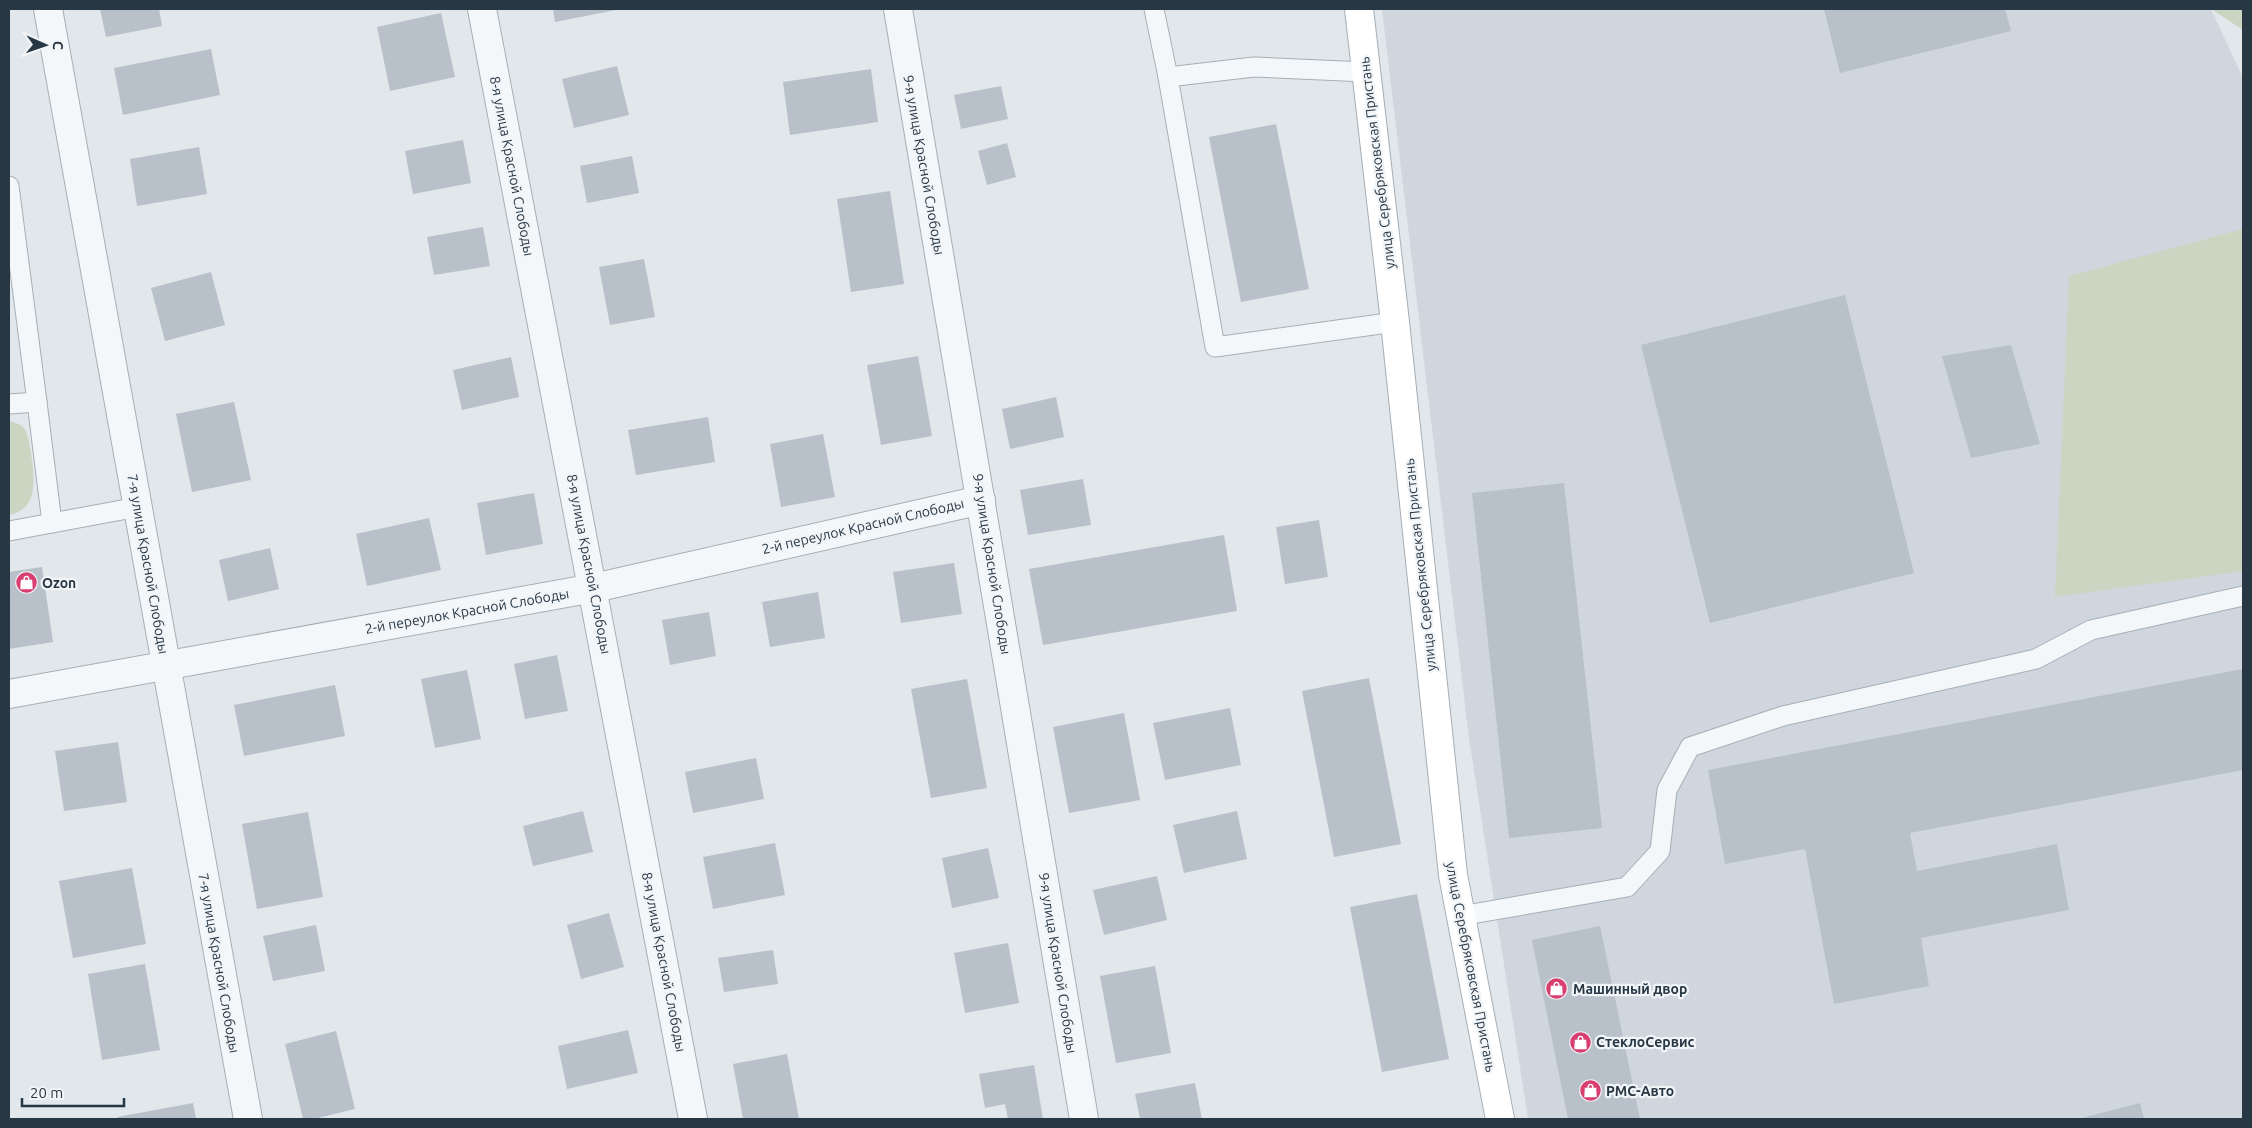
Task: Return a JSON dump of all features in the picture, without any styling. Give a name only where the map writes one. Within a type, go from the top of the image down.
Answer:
[{"type":"street","name":"7-я улица Красной Слободы","points":[[48,9],[248,1119]]},
{"type":"street","name":"8-я улица Красной Слободы","points":[[482,9],[594,588],[693,1119]]},
{"type":"street","name":"9-я улица Красной Слободы","points":[[898,9],[1084,1119]]},
{"type":"street","name":"улица Серебряковская Пристань","points":[[1359,9],[1395,322],[1452,875],[1500,1119]]},
{"type":"street","name":"2-й переулок Красной Слободы","points":[[9,694],[594,588],[981,500]]},
{"type":"lane","points":[[1154,9],[1168,77],[1215,347],[1395,322]]},
{"type":"lane","points":[[1168,77],[1254,67],[1366,72]]},
{"type":"lane","points":[[9,186],[52,523]]},
{"type":"lane","points":[[9,404],[37,402]]},
{"type":"lane","points":[[9,531],[138,508]]},
{"type":"lane","points":[[1460,916],[1627,887],[1660,851],[1666,790],[1690,747],[1783,716],[2036,659],[2091,630],[2243,596]]},
{"type":"shaded area","points":[[1382,9],[2211,9],[2243,78],[2243,1119],[1528,1119],[1469,738]]},
{"type":"green space","points":[[2211,9],[2243,9],[2243,30]]},
{"type":"green space","points":[[2243,229],[2243,571],[2055,597],[2069,276]]},
{"type":"green space","points":[[9,421],[22,426],[25,430],[31,453],[34,481],[33,490],[26,506],[19,512],[9,515]]},
{"type":"building","points":[[100,9],[159,9],[162,26],[106,37]]},
{"type":"building","points":[[553,9],[616,9],[616,10],[555,22]]},
{"type":"building","points":[[1824,9],[2005,9],[2011,31],[1840,73]]},
{"type":"building","points":[[441,13],[455,77],[390,91],[377,27]]},
{"type":"building","points":[[211,49],[220,95],[123,115],[114,68]]},
{"type":"building","points":[[617,66],[629,115],[574,128],[562,79]]},
{"type":"building","points":[[871,69],[878,122],[790,135],[783,82]]},
{"type":"building","points":[[1001,86],[1008,119],[961,129],[954,95]]},
{"type":"building","points":[[1276,124],[1309,289],[1241,302],[1209,137]]},
{"type":"building","points":[[463,140],[471,183],[413,194],[405,151]]},
{"type":"building","points":[[1007,143],[1016,177],[987,185],[978,151]]},
{"type":"building","points":[[199,147],[207,194],[137,206],[130,159]]},
{"type":"building","points":[[632,156],[639,193],[587,203],[580,166]]},
{"type":"building","points":[[890,191],[904,284],[851,292],[837,199]]},
{"type":"building","points":[[483,227],[490,266],[434,275],[427,237]]},
{"type":"building","points":[[644,259],[655,317],[610,325],[599,267]]},
{"type":"building","points":[[211,272],[225,325],[165,341],[151,288]]},
{"type":"building","points":[[1845,295],[1914,573],[1710,623],[1641,345]]},
{"type":"building","points":[[2011,345],[2040,444],[1971,458],[1942,356]]},
{"type":"building","points":[[918,356],[932,436],[881,445],[867,365]]},
{"type":"building","points":[[511,357],[519,397],[462,410],[453,370]]},
{"type":"building","points":[[1056,397],[1064,437],[1010,449],[1002,409]]},
{"type":"building","points":[[234,402],[251,480],[192,492],[176,414]]},
{"type":"building","points":[[708,417],[715,462],[636,475],[628,430]]},
{"type":"building","points":[[823,434],[835,497],[781,507],[770,444]]},
{"type":"building","points":[[1083,479],[1091,525],[1028,535],[1020,490]]},
{"type":"building","points":[[1564,483],[1602,828],[1509,838],[1472,493]]},
{"type":"building","points":[[534,493],[543,544],[486,555],[477,503]]},
{"type":"building","points":[[429,518],[441,570],[367,586],[356,534]]},
{"type":"building","points":[[1319,520],[1328,577],[1285,584],[1276,527]]},
{"type":"building","points":[[1224,535],[1237,611],[1043,645],[1029,569]]},
{"type":"building","points":[[270,548],[279,589],[228,601],[219,560]]},
{"type":"building","points":[[954,563],[962,614],[901,623],[893,572]]},
{"type":"building","points":[[42,567],[53,642],[9,649],[9,572]]},
{"type":"building","points":[[818,592],[825,638],[770,647],[762,602]]},
{"type":"building","points":[[709,612],[716,656],[670,665],[662,620]]},
{"type":"building","points":[[557,655],[568,711],[525,719],[514,664]]},
{"type":"building","points":[[2243,669],[2243,770],[1910,833],[1917,871],[2057,844],[2069,910],[1921,938],[1929,986],[1834,1004],[1805,849],[1725,864],[1708,770]]},
{"type":"building","points":[[467,670],[481,739],[435,748],[421,679]]},
{"type":"building","points":[[1369,678],[1401,844],[1334,857],[1302,691]]},
{"type":"building","points":[[967,679],[987,788],[931,798],[911,689]]},
{"type":"building","points":[[335,685],[345,736],[244,756],[234,705]]},
{"type":"building","points":[[1230,708],[1241,765],[1165,780],[1153,723]]},
{"type":"building","points":[[1124,713],[1140,800],[1069,813],[1053,727]]},
{"type":"building","points":[[118,742],[127,802],[64,811],[55,751]]},
{"type":"building","points":[[756,758],[764,799],[693,813],[685,772]]},
{"type":"building","points":[[583,811],[593,852],[533,866],[523,826]]},
{"type":"building","points":[[1237,811],[1247,859],[1184,873],[1173,825]]},
{"type":"building","points":[[308,812],[323,897],[257,909],[242,824]]},
{"type":"building","points":[[775,843],[785,895],[713,909],[703,857]]},
{"type":"building","points":[[988,848],[999,898],[952,908],[942,858]]},
{"type":"building","points":[[132,868],[146,944],[73,958],[59,881]]},
{"type":"building","points":[[1157,876],[1167,920],[1104,935],[1093,890]]},
{"type":"building","points":[[1417,894],[1449,1059],[1382,1072],[1350,907]]},
{"type":"building","points":[[609,913],[624,967],[581,979],[567,925]]},
{"type":"building","points":[[316,925],[325,971],[273,981],[263,936]]},
{"type":"building","points":[[1600,926],[1640,1119],[1568,1119],[1532,940]]},
{"type":"building","points":[[1008,943],[1019,1003],[965,1013],[954,953]]},
{"type":"building","points":[[773,950],[778,984],[724,992],[718,958]]},
{"type":"building","points":[[145,964],[160,1050],[102,1060],[88,974]]},
{"type":"building","points":[[1155,966],[1171,1053],[1116,1063],[1100,976]]},
{"type":"building","points":[[628,1030],[638,1073],[567,1089],[558,1046]]},
{"type":"building","points":[[336,1031],[355,1109],[314,1119],[303,1119],[285,1044]]},
{"type":"building","points":[[787,1054],[799,1119],[743,1119],[733,1064]]},
{"type":"building","points":[[1034,1065],[1043,1119],[1008,1119],[1005,1104],[985,1108],[979,1074]]},
{"type":"building","points":[[1195,1083],[1202,1119],[1140,1119],[1135,1094]]},
{"type":"building","points":[[193,1103],[196,1119],[118,1119],[117,1117]]},
{"type":"building","points":[[2140,1103],[2144,1119],[2078,1119]]},
{"type":"place","name":"Ozon","points":[[26,583]]},
{"type":"place","name":"Машинный двор","points":[[1557,989]]},
{"type":"place","name":"СтеклоСервис","points":[[1580,1042]]},
{"type":"place","name":"РМС-Авто","points":[[1590,1091]]}]
